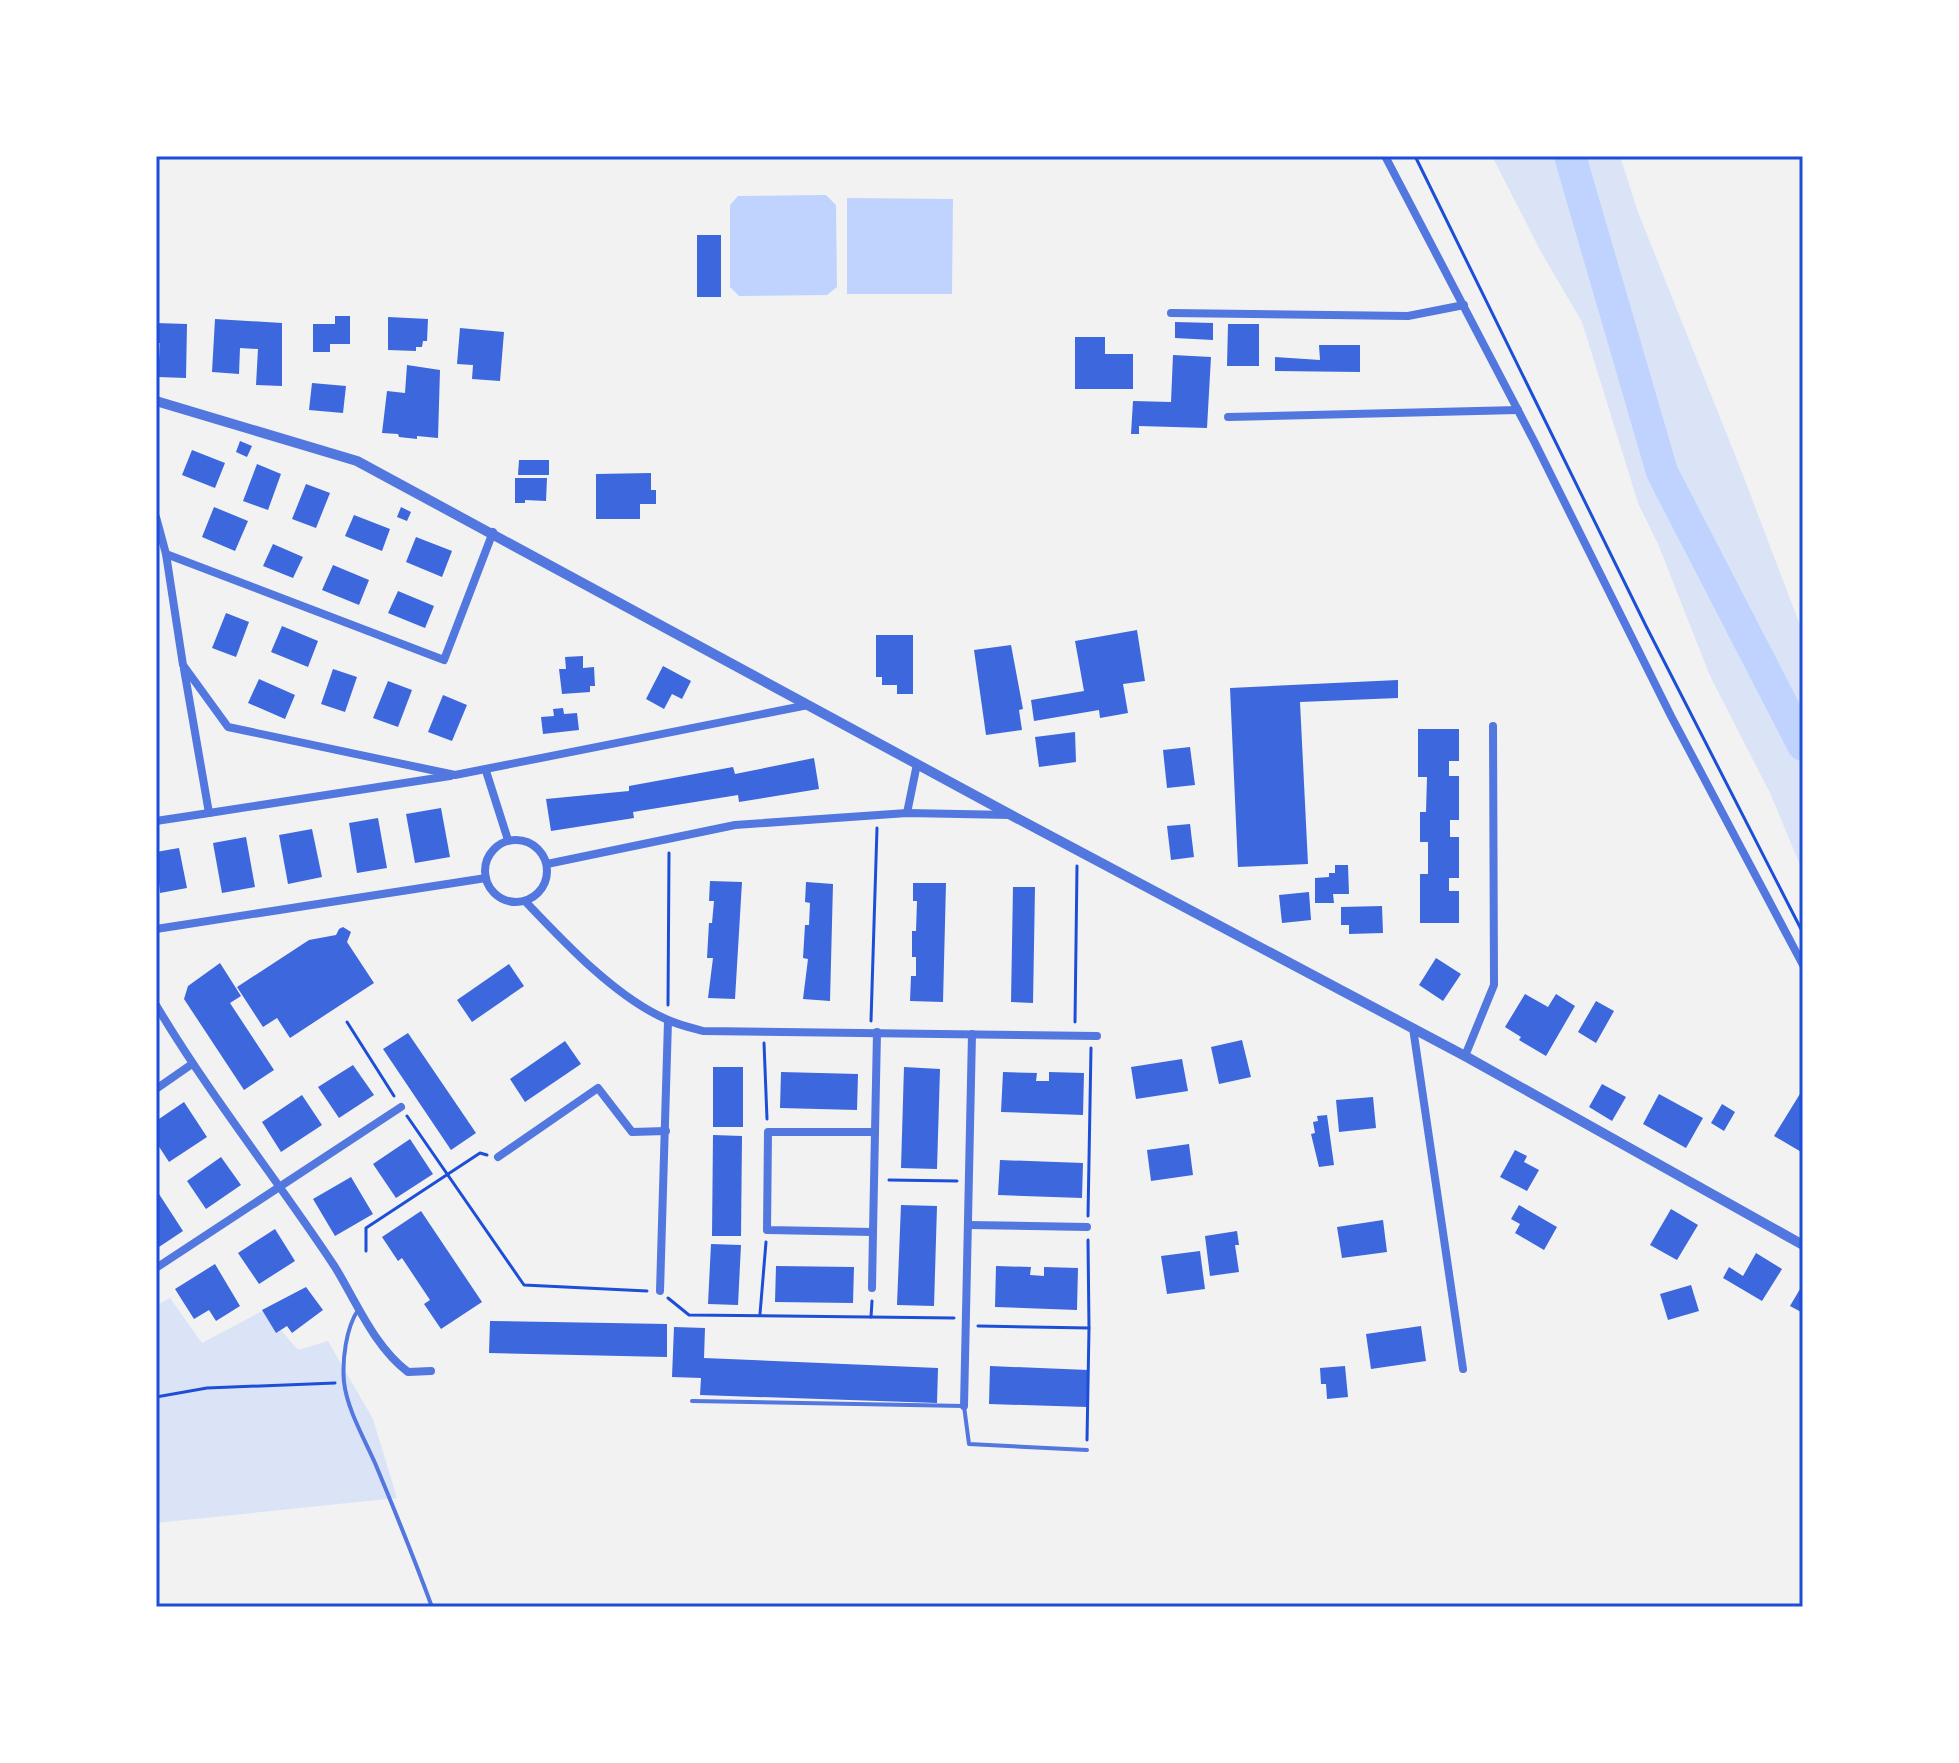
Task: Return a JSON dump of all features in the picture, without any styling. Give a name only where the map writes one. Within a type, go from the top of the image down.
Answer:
[{"type":"street","points":[[1385,156],[1518,410],[1671,716],[1803,965]]},
{"type":"street","points":[[1171,313],[1408,316],[1464,305]]},
{"type":"street","points":[[156,401],[357,461],[1011,815],[1465,1056],[1803,1245]]},
{"type":"street","points":[[1228,417],[1518,410]]},
{"type":"street","points":[[156,517],[166,554],[209,813]]},
{"type":"street","points":[[166,554],[444,660],[493,532]]},
{"type":"street","points":[[183,665],[228,727],[455,775]]},
{"type":"street","points":[[156,821],[486,771],[809,705]]},
{"type":"street","points":[[1465,1056],[1494,985],[1493,726]]},
{"type":"street","points":[[907,813],[917,764]]},
{"type":"street","points":[[486,771],[508,840]]},
{"type":"street","points":[[547,864],[735,825],[907,813],[1011,815]]},
{"type":"street","points":[[519,839],[537,847],[547,864],[546,883],[525,901],[515,902],[496,895],[486,878],[485,868],[492,851],[508,840],[519,839]]},
{"type":"street","points":[[156,929],[486,878]]},
{"type":"street","points":[[525,901],[582,961],[668,1021],[703,1031],[1095,1036]]},
{"type":"street","points":[[156,1005],[192,1064],[279,1188],[389,1356],[408,1372],[431,1371]]},
{"type":"street","points":[[660,1291],[668,1021]]},
{"type":"street","points":[[1413,1028],[1463,1369]]},
{"type":"street","points":[[872,1288],[874,1032]]},
{"type":"street","points":[[964,1406],[972,1034]]},
{"type":"street","points":[[156,1089],[192,1064]]},
{"type":"street","points":[[498,1157],[598,1088],[632,1132],[666,1131]]},
{"type":"street","points":[[156,1268],[401,1107]]},
{"type":"street","points":[[873,1232],[767,1230],[768,1132],[875,1132]]},
{"type":"street","points":[[968,1225],[1087,1227]]},
{"type":"lane","points":[[359,1308],[352,1319],[344,1382],[352,1410],[432,1607]]},
{"type":"lane","points":[[692,1401],[964,1406],[969,1444],[1087,1450]]},
{"type":"path","points":[[1415,156],[1646,626],[1803,933]]},
{"type":"path","points":[[874,1032],[878,816]]},
{"type":"path","points":[[668,1021],[669,837]]},
{"type":"path","points":[[1075,1036],[1077,850]]},
{"type":"path","points":[[347,1022],[401,1107],[524,1285],[660,1291],[689,1315],[1089,1328]]},
{"type":"path","points":[[764,1031],[768,1132]]},
{"type":"path","points":[[1087,1450],[1087,1227],[1095,1036]]},
{"type":"path","points":[[366,1251],[366,1228],[480,1153],[498,1157]]},
{"type":"path","points":[[874,1180],[969,1182]]},
{"type":"path","points":[[760,1316],[767,1230]]},
{"type":"path","points":[[156,1397],[207,1388],[344,1382]]},
{"type":"shaded area","points":[[1492,156],[1620,156],[1638,212],[1803,633],[1803,872],[1770,793],[1710,676],[1658,544],[1638,503],[1582,322],[1541,252]]},
{"type":"shaded area","points":[[170,1298],[202,1343],[264,1310],[298,1350],[328,1341],[373,1419],[397,1498],[156,1523],[156,1305]]},
{"type":"water","points":[[826,195],[836,205],[837,287],[827,295],[739,296],[730,287],[730,205],[738,196]]},
{"type":"water","points":[[847,198],[953,199],[952,294],[847,294]]},
{"type":"building","points":[[697,235],[721,235],[721,297],[697,297]]},
{"type":"building","points":[[335,316],[350,316],[350,344],[330,344],[330,352],[313,352],[313,324],[335,324]]},
{"type":"building","points":[[388,317],[428,319],[427,341],[423,341],[422,347],[416,347],[416,351],[388,350]]},
{"type":"building","points":[[215,319],[282,323],[282,386],[256,385],[258,349],[240,348],[239,374],[212,372]]},
{"type":"building","points":[[1175,322],[1213,323],[1213,340],[1175,338]]},
{"type":"building","points":[[156,323],[187,324],[186,378],[158,377],[160,343],[156,343]]},
{"type":"building","points":[[1228,324],[1259,324],[1259,366],[1227,366]]},
{"type":"building","points":[[460,328],[504,332],[500,381],[472,379],[473,365],[457,364]]},
{"type":"building","points":[[1075,337],[1105,337],[1105,354],[1133,354],[1133,389],[1075,389]]},
{"type":"building","points":[[1319,345],[1360,345],[1360,372],[1275,371],[1275,357],[1320,360]]},
{"type":"building","points":[[1173,355],[1211,357],[1207,428],[1139,426],[1139,434],[1131,434],[1133,401],[1171,402]]},
{"type":"building","points":[[407,365],[440,370],[438,438],[417,436],[417,439],[382,433],[387,391],[405,393]]},
{"type":"building","points":[[312,383],[346,386],[343,413],[309,410]]},
{"type":"building","points":[[240,441],[252,446],[247,457],[236,452]]},
{"type":"building","points":[[192,450],[225,463],[215,488],[182,475]]},
{"type":"building","points":[[519,460],[549,460],[549,475],[518,475]]},
{"type":"building","points":[[257,464],[281,474],[268,510],[243,501]]},
{"type":"building","points":[[651,473],[651,490],[656,490],[656,504],[640,504],[640,519],[596,519],[596,474]]},
{"type":"building","points":[[515,478],[547,478],[546,501],[515,503]]},
{"type":"building","points":[[306,484],[330,493],[316,528],[292,519]]},
{"type":"building","points":[[214,507],[248,521],[235,551],[202,537]]},
{"type":"building","points":[[401,507],[411,512],[407,521],[397,517]]},
{"type":"building","points":[[354,515],[390,529],[382,551],[345,536]]},
{"type":"building","points":[[416,537],[452,551],[442,577],[406,562]]},
{"type":"building","points":[[273,544],[303,557],[293,578],[263,566]]},
{"type":"building","points":[[333,565],[369,580],[359,605],[322,590]]},
{"type":"building","points":[[398,591],[434,606],[425,628],[388,613]]},
{"type":"building","points":[[226,613],[249,622],[236,657],[212,648]]},
{"type":"building","points":[[282,626],[318,641],[308,667],[271,652]]},
{"type":"building","points":[[1137,630],[1145,681],[1123,684],[1128,713],[1100,718],[1099,710],[1034,721],[1031,700],[1084,691],[1075,641]]},
{"type":"building","points":[[876,635],[913,635],[913,694],[897,694],[897,685],[882,685],[882,677],[876,677]]},
{"type":"building","points":[[1011,645],[1023,709],[1019,710],[1022,730],[986,735],[974,650]]},
{"type":"building","points":[[583,656],[583,668],[594,667],[595,686],[590,686],[590,692],[562,694],[559,669],[566,669],[565,657]]},
{"type":"building","points":[[663,666],[691,681],[682,699],[672,694],[664,709],[646,699]]},
{"type":"building","points":[[333,669],[357,677],[345,712],[321,704]]},
{"type":"building","points":[[259,679],[295,695],[285,719],[248,703]]},
{"type":"building","points":[[1398,680],[1398,698],[1300,702],[1308,864],[1238,867],[1230,688]]},
{"type":"building","points":[[388,681],[412,690],[398,727],[373,718]]},
{"type":"building","points":[[443,695],[467,705],[452,741],[428,732]]},
{"type":"building","points":[[563,708],[564,714],[577,713],[579,730],[543,734],[541,717],[554,716],[553,709]]},
{"type":"building","points":[[1418,729],[1459,729],[1459,761],[1449,761],[1449,776],[1459,776],[1459,820],[1450,820],[1450,837],[1459,837],[1459,878],[1449,878],[1449,891],[1459,891],[1459,923],[1420,923],[1420,874],[1428,874],[1428,842],[1420,842],[1420,812],[1426,812],[1427,777],[1418,777]]},
{"type":"building","points":[[1075,732],[1076,762],[1039,767],[1035,737]]},
{"type":"building","points":[[1190,747],[1195,785],[1167,788],[1163,750]]},
{"type":"building","points":[[814,758],[819,789],[739,802],[738,795],[633,812],[634,818],[551,831],[546,799],[629,791],[629,786],[733,767],[735,774]]},
{"type":"building","points":[[441,808],[450,857],[415,863],[406,814]]},
{"type":"building","points":[[378,818],[387,868],[357,873],[349,823]]},
{"type":"building","points":[[1190,824],[1194,857],[1171,860],[1167,826]]},
{"type":"building","points":[[312,829],[322,877],[288,884],[279,835]]},
{"type":"building","points":[[246,837],[255,887],[222,893],[213,843]]},
{"type":"building","points":[[179,848],[187,888],[160,893],[156,852]]},
{"type":"building","points":[[1335,865],[1348,865],[1349,894],[1333,894],[1334,903],[1315,903],[1315,878],[1329,877],[1329,873],[1335,873]]},
{"type":"building","points":[[710,881],[742,882],[735,999],[708,998],[713,958],[707,958],[709,923],[712,923],[714,901],[709,901]]},
{"type":"building","points":[[806,882],[833,884],[830,1001],[803,999],[808,959],[803,958],[805,925],[809,925],[810,903],[805,902]]},
{"type":"building","points":[[913,883],[946,883],[943,1002],[910,1001],[911,976],[916,976],[912,931],[916,931],[917,901],[913,901]]},
{"type":"building","points":[[1013,887],[1035,887],[1033,1003],[1011,1002]]},
{"type":"building","points":[[1309,892],[1311,920],[1282,923],[1279,895]]},
{"type":"building","points":[[1382,906],[1383,933],[1349,934],[1349,925],[1341,925],[1341,907]]},
{"type":"building","points":[[343,927],[351,932],[347,942],[374,983],[290,1038],[277,1018],[263,1027],[237,987],[309,940],[336,935]]},
{"type":"building","points":[[1436,958],[1461,974],[1443,1001],[1419,985]]},
{"type":"building","points":[[220,963],[241,996],[230,1003],[274,1070],[244,1090],[184,999],[188,986]]},
{"type":"building","points":[[509,964],[524,986],[472,1022],[457,1000]]},
{"type":"building","points":[[1525,994],[1548,1007],[1556,994],[1575,1006],[1546,1056],[1519,1040],[1521,1037],[1505,1027]]},
{"type":"building","points":[[1596,1001],[1614,1011],[1596,1043],[1578,1032]]},
{"type":"building","points":[[408,1033],[476,1133],[451,1150],[383,1049]]},
{"type":"building","points":[[1242,1040],[1251,1077],[1219,1084],[1211,1047]]},
{"type":"building","points":[[565,1041],[581,1064],[525,1102],[510,1079]]},
{"type":"building","points":[[1182,1059],[1188,1091],[1136,1099],[1131,1067]]},
{"type":"building","points":[[353,1065],[374,1095],[339,1118],[318,1087]]},
{"type":"building","points":[[713,1067],[743,1067],[743,1127],[713,1127]]},
{"type":"building","points":[[904,1067],[940,1069],[937,1169],[901,1168]]},
{"type":"building","points":[[781,1072],[858,1074],[857,1110],[780,1108]]},
{"type":"building","points":[[1003,1072],[1037,1073],[1036,1081],[1049,1081],[1049,1072],[1084,1073],[1083,1115],[1001,1112]]},
{"type":"building","points":[[1602,1084],[1626,1097],[1612,1121],[1589,1107]]},
{"type":"building","points":[[1803,1089],[1803,1153],[1774,1136]]},
{"type":"building","points":[[1659,1094],[1703,1118],[1686,1148],[1643,1124]]},
{"type":"building","points":[[302,1095],[322,1125],[281,1152],[262,1122]]},
{"type":"building","points":[[1373,1097],[1376,1128],[1339,1132],[1336,1100]]},
{"type":"building","points":[[184,1102],[207,1137],[169,1162],[156,1142],[156,1121]]},
{"type":"building","points":[[1722,1104],[1735,1112],[1724,1131],[1711,1123]]},
{"type":"building","points":[[1327,1115],[1334,1165],[1319,1167],[1311,1134],[1315,1133],[1313,1122],[1318,1121],[1317,1116]]},
{"type":"building","points":[[713,1135],[742,1136],[741,1236],[712,1236]]},
{"type":"building","points":[[410,1139],[433,1174],[396,1198],[373,1164]]},
{"type":"building","points":[[1189,1144],[1193,1175],[1151,1181],[1147,1150]]},
{"type":"building","points":[[1515,1150],[1527,1156],[1524,1162],[1539,1170],[1527,1191],[1500,1177]]},
{"type":"building","points":[[221,1157],[241,1185],[206,1209],[187,1181]]},
{"type":"building","points":[[1000,1160],[1083,1163],[1082,1198],[998,1195]]},
{"type":"building","points":[[351,1177],[373,1214],[335,1236],[313,1199]]},
{"type":"building","points":[[159,1194],[183,1231],[156,1249],[156,1196]]},
{"type":"building","points":[[901,1205],[937,1206],[934,1306],[897,1305]]},
{"type":"building","points":[[1519,1205],[1557,1227],[1544,1250],[1515,1233],[1520,1224],[1511,1219]]},
{"type":"building","points":[[1671,1209],[1698,1225],[1677,1260],[1650,1245]]},
{"type":"building","points":[[421,1211],[482,1302],[441,1329],[424,1304],[430,1300],[402,1258],[398,1261],[382,1237]]},
{"type":"building","points":[[1383,1220],[1387,1252],[1342,1258],[1337,1227]]},
{"type":"building","points":[[275,1229],[295,1261],[259,1284],[238,1253]]},
{"type":"building","points":[[1237,1231],[1239,1245],[1235,1245],[1239,1272],[1210,1276],[1205,1236]]},
{"type":"building","points":[[711,1244],[741,1245],[738,1305],[708,1304]]},
{"type":"building","points":[[1200,1251],[1205,1289],[1167,1294],[1161,1256]]},
{"type":"building","points":[[1756,1253],[1782,1269],[1762,1301],[1723,1278],[1729,1267],[1743,1276]]},
{"type":"building","points":[[215,1264],[240,1306],[216,1321],[209,1310],[194,1319],[175,1289]]},
{"type":"building","points":[[776,1266],[854,1267],[853,1303],[775,1302]]},
{"type":"building","points":[[996,1266],[1031,1267],[1030,1275],[1044,1276],[1044,1267],[1078,1268],[1077,1310],[995,1307]]},
{"type":"building","points":[[1803,1284],[1803,1313],[1790,1306]]},
{"type":"building","points":[[1691,1285],[1699,1311],[1668,1320],[1660,1294]]},
{"type":"building","points":[[306,1287],[323,1310],[292,1333],[287,1326],[276,1333],[262,1310]]},
{"type":"building","points":[[490,1321],[667,1324],[667,1357],[489,1353]]},
{"type":"building","points":[[1421,1326],[1426,1361],[1371,1369],[1366,1334]]},
{"type":"building","points":[[674,1327],[705,1328],[704,1358],[938,1368],[937,1403],[700,1395],[701,1378],[672,1377]]},
{"type":"building","points":[[990,1366],[1088,1370],[1087,1407],[989,1404]]},
{"type":"building","points":[[1345,1366],[1348,1397],[1327,1399],[1326,1384],[1321,1384],[1320,1368]]},
{"type":"waterway","points":[[1570,156],[1662,472],[1803,745]]}]
